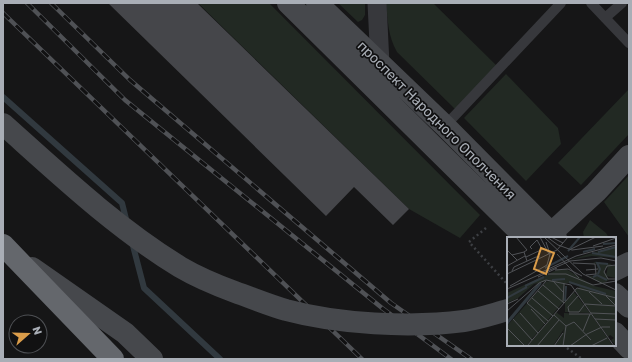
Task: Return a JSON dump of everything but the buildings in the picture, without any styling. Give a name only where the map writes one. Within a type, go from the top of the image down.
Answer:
[{"type":"highway","points":[[8,249],[112,359]]},
{"type":"main road","name":"проспект Народного Ополчения","points":[[288,3],[525,237]]},
{"type":"main road","name":"проспект Народного Ополчения","points":[[317,3],[445,126],[551,236]]},
{"type":"main road","points":[[3,124],[80,193],[121,227],[150,248],[181,267],[216,285],[286,310],[320,317],[389,324],[464,321],[507,310]]},
{"type":"main road","points":[[551,236],[596,192],[629,156]]},
{"type":"main road","points":[[8,249],[125,333],[152,359]]},
{"type":"main road","points":[[616,270],[629,263]]},
{"type":"main road","points":[[616,295],[629,307]]},
{"type":"main road","points":[[616,335],[629,348]]},
{"type":"street","points":[[377,3],[380,64]]},
{"type":"lane","points":[[445,126],[561,3]]},
{"type":"lane","points":[[590,3],[629,43]]},
{"type":"lane","points":[[605,18],[622,3]]},
{"type":"path","points":[[490,223],[469,242],[507,284]]},
{"type":"path","points":[[565,346],[580,358]]},
{"type":"shaded area","points":[[198,3],[269,3],[480,215],[460,238],[409,209]]},
{"type":"shaded area","points":[[338,3],[365,3],[365,15],[362,20],[358,22]]},
{"type":"shaded area","points":[[386,3],[433,3],[497,66],[455,109],[397,52],[390,34]]},
{"type":"shaded area","points":[[506,74],[558,128],[561,144],[526,181],[464,118]]},
{"type":"shaded area","points":[[629,89],[629,134],[581,185],[558,163]]},
{"type":"shaded area","points":[[629,175],[629,237],[604,202]]},
{"type":"shaded area","points":[[590,220],[606,233],[608,237],[584,237],[583,232]]},
{"type":"waterway","points":[[3,97],[122,203],[127,223]]},
{"type":"waterway","points":[[132,242],[144,288],[220,359]]},
{"type":"railway","points":[[27,3],[125,100],[382,308],[451,359]]},
{"type":"railway","points":[[51,3],[130,80],[391,303],[471,359]]},
{"type":"railway","points":[[3,13],[362,359]]}]
